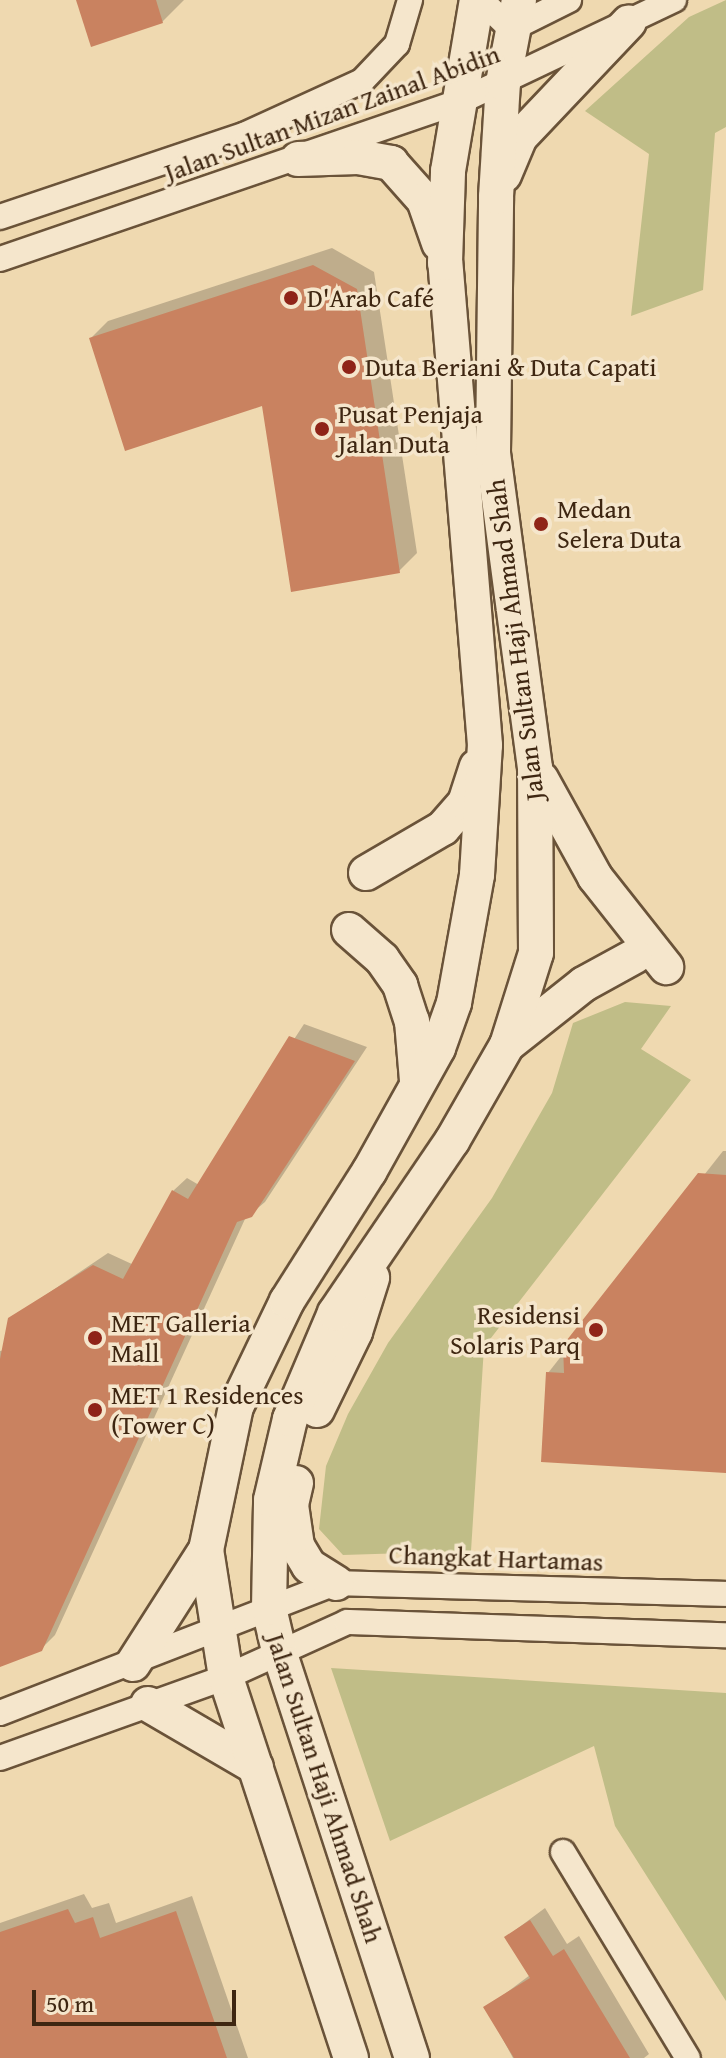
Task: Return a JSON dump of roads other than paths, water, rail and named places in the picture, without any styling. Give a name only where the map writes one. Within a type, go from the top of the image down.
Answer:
[{"type":"street","name":"Jalan Sultan Mizan Zainal Abidin","points":[[0,217],[244,135],[362,81],[397,44],[410,0]]},
{"type":"street","name":"Jalan Sultan Mizan Zainal Abidin","points":[[479,0],[515,15],[569,0]]},
{"type":"street","name":"Jalan Sultan Haji Ahmad Shah","points":[[351,2058],[226,1677],[216,1633],[206,1550],[236,1407],[287,1301],[369,1172],[438,1048],[454,1003],[477,875],[485,745],[445,263],[448,171],[479,0]]},
{"type":"street","name":"Jalan Sultan Mizan Zainal Abidin","points":[[0,259],[459,102],[674,0]]},
{"type":"street","name":"Jalan Sultan Haji Ahmad Shah","points":[[412,2058],[280,1655],[269,1608],[271,1500],[290,1419],[335,1313],[452,1141],[507,1045],[536,953],[535,768],[493,452],[496,197],[503,83],[515,15]]},
{"type":"street","points":[[496,197],[520,137],[629,22]]},
{"type":"street","points":[[298,159],[372,157],[391,163],[424,200],[445,263]]},
{"type":"street","points":[[366,873],[443,828],[465,803],[485,745]]},
{"type":"street","points":[[507,1045],[584,984],[650,962],[595,877],[535,768]]},
{"type":"street","points":[[349,930],[382,959],[400,985],[412,1021],[417,1081]]},
{"type":"street","points":[[336,1583],[309,1566],[297,1546],[291,1505],[311,1423],[355,1332],[383,1243]]},
{"type":"street","points":[[133,1664],[206,1550]]},
{"type":"street","name":"Changkat Hartamas","points":[[0,1713],[216,1633],[269,1608],[336,1583],[726,1594]]},
{"type":"street","points":[[0,1758],[226,1677],[347,1622],[726,1635]]},
{"type":"street","points":[[148,1704],[256,1767]]},
{"type":"street","points":[[563,1852],[688,2058]]},
{"type":"place","name":"D'Arab Café","points":[[291,298]]},
{"type":"place","name":"Duta Beriani & Duta Capati","points":[[349,367]]},
{"type":"place","name":"Pusat Penjaja Jalan Duta","points":[[322,429]]},
{"type":"place","name":"Medan Selera Duta","points":[[541,524]]},
{"type":"place","name":"Residensi Solaris Parq","points":[[596,1330]]},
{"type":"place","name":"MET Galleria Mall","points":[[95,1338]]},
{"type":"place","name":"MET 1 Residences (Tower C)","points":[[95,1410]]}]
